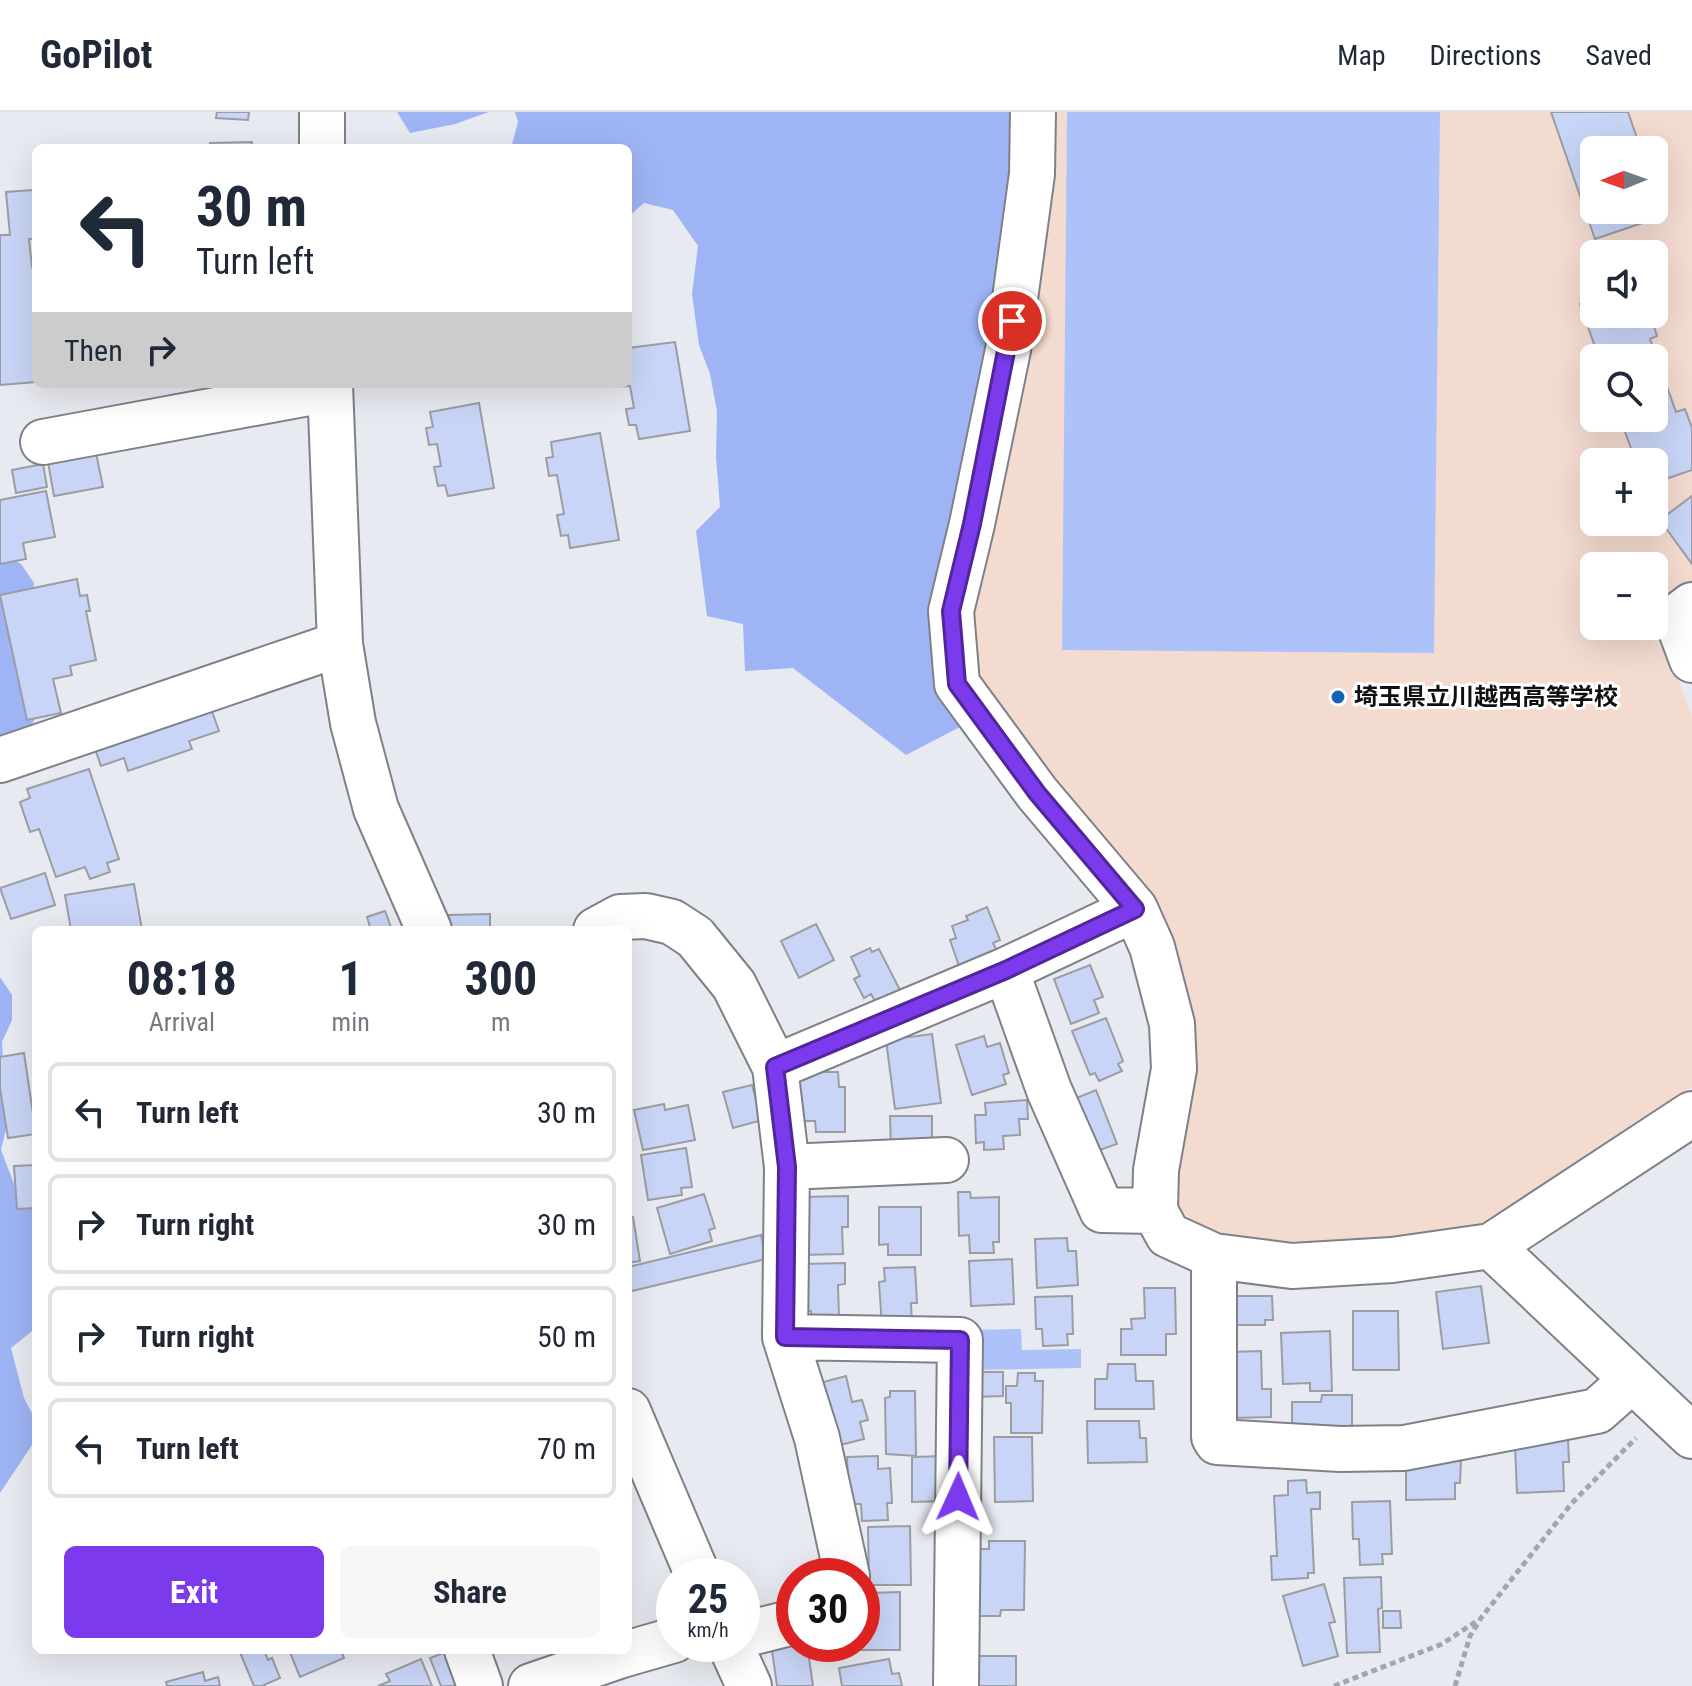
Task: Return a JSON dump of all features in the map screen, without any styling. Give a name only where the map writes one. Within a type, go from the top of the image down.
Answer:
[{"type":"street","points":[[322,112],[322,144]]},
{"type":"street","points":[[1033,112],[1032,174],[1008,350],[951,611],[957,684],[1037,793],[1135,909],[1152,947],[1172,1024],[1174,1069],[1156,1170],[1155,1211],[1168,1235],[1214,1256],[1292,1266],[1392,1260],[1491,1246],[1692,1114]]},
{"type":"street","points":[[43,442],[325,388]]},
{"type":"street","points":[[330,388],[340,644],[353,723],[376,809],[427,926]]},
{"type":"street","points":[[1692,605],[1676,617],[1692,660]]},
{"type":"street","points":[[0,760],[340,644]]},
{"type":"street","points":[[775,1067],[1006,970],[1135,909]]},
{"type":"street","points":[[603,926],[620,917],[646,916],[672,922],[695,937],[734,985],[775,1067],[787,1167],[785,1337],[817,1438],[843,1558]]},
{"type":"street","points":[[1006,970],[1049,1090],[1102,1210],[1155,1211]]},
{"type":"street","points":[[787,1167],[946,1160]]},
{"type":"street","points":[[1491,1246],[1678,1423]]},
{"type":"street","points":[[1214,1256],[1214,1437],[1217,1442],[1340,1449],[1404,1448],[1597,1411],[1632,1380]]},
{"type":"street","points":[[785,1337],[960,1340],[956,1686]]},
{"type":"street","points":[[632,1420],[690,1558]]},
{"type":"street","points":[[632,1652],[656,1645]]},
{"type":"street","points":[[468,1654],[480,1686]]},
{"type":"street","points":[[531,1686],[625,1654]]},
{"type":"street","points":[[738,1662],[749,1686]]},
{"type":"path","points":[[1455,1686],[1470,1636],[1481,1618],[1572,1503],[1678,1423]]},
{"type":"path","points":[[1334,1686],[1442,1644],[1481,1618]]},
{"type":"shaded area","points":[[397,112],[489,112],[455,124],[410,133]]},
{"type":"shaded area","points":[[515,112],[1015,112],[1014,175],[987,377],[934,623],[960,727],[906,755],[793,668],[745,671],[743,624],[707,616],[696,531],[720,507],[716,457],[717,411],[710,374],[699,345],[692,294],[698,246],[673,210],[644,203],[632,214],[632,144],[512,144],[518,122]]},
{"type":"shaded area","name":"埼玉県立川越西高等学校","points":[[1043,112],[1692,112],[1692,582],[1668,597],[1668,552],[1580,552],[1580,640],[1664,640],[1692,717],[1692,1087],[1489,1223],[1401,1240],[1326,1248],[1210,1240],[1172,1201],[1189,1046],[1043,775],[976,675],[970,621]]},
{"type":"shaded area","points":[[1067,112],[1440,112],[1434,653],[1062,650]]},
{"type":"shaded area","points":[[0,549],[21,564],[34,583],[30,616],[49,678],[28,737],[0,746]]},
{"type":"shaded area","points":[[0,977],[12,995],[12,1020],[2,1042],[7,1125],[1,1150],[21,1202],[32,1204],[32,1331],[11,1348],[24,1398],[32,1413],[32,1445],[0,1493]]},
{"type":"shaded area","points":[[1021,1329],[1022,1350],[1081,1349],[1081,1368],[972,1370],[971,1330]]},
{"type":"building","points":[[217,112],[249,112],[248,120],[216,118]]},
{"type":"building","points":[[1551,112],[1628,112],[1636,136],[1580,136],[1580,196]]},
{"type":"building","points":[[252,142],[252,144],[210,144]]},
{"type":"building","points":[[32,190],[32,239],[29,239],[32,267],[32,382],[0,385],[0,235],[10,235],[6,192]]},
{"type":"building","points":[[1590,224],[1639,224],[1595,239]]},
{"type":"building","points":[[1588,328],[1654,328],[1657,336],[1650,339],[1652,344],[1594,344]]},
{"type":"building","points":[[675,342],[690,431],[639,439],[636,425],[629,425],[626,409],[634,408],[630,388],[632,347]]},
{"type":"building","points":[[1668,390],[1676,412],[1685,409],[1692,428],[1692,470],[1668,478],[1668,448],[1631,448],[1625,432],[1668,432]]},
{"type":"building","points":[[479,403],[494,488],[448,496],[445,485],[438,486],[434,467],[441,466],[437,444],[429,445],[426,428],[433,427],[430,412]]},
{"type":"building","points":[[600,433],[619,540],[570,548],[568,535],[561,536],[557,515],[564,514],[557,475],[549,476],[546,458],[553,457],[551,442]]},
{"type":"building","points":[[96,453],[103,487],[54,496],[48,462]]},
{"type":"building","points":[[43,464],[47,487],[16,493],[12,470]]},
{"type":"building","points":[[46,491],[55,537],[23,543],[26,559],[0,564],[0,500]]},
{"type":"building","points":[[1692,496],[1692,564],[1668,531],[1668,514]]},
{"type":"building","points":[[77,579],[80,596],[87,595],[90,611],[86,611],[96,660],[70,666],[72,675],[53,679],[61,713],[27,720],[0,595]]},
{"type":"building","points":[[209,703],[219,731],[189,741],[192,749],[128,771],[124,758],[101,766],[93,743]]},
{"type":"building","points":[[89,769],[119,859],[107,863],[110,872],[90,879],[85,867],[56,877],[39,829],[30,832],[20,802],[30,798],[27,789]]},
{"type":"building","points":[[45,873],[55,905],[11,919],[0,888]]},
{"type":"building","points":[[134,884],[141,926],[70,926],[65,895]]},
{"type":"building","points":[[987,907],[1000,940],[993,943],[996,949],[991,952],[995,961],[959,966],[950,940],[956,938],[952,926]]},
{"type":"building","points":[[385,911],[391,926],[370,926],[367,917]]},
{"type":"building","points":[[490,914],[490,926],[449,926],[449,915]]},
{"type":"building","points":[[816,924],[834,960],[799,978],[781,941]]},
{"type":"building","points":[[870,948],[872,952],[879,949],[901,992],[883,1002],[881,998],[875,1001],[871,994],[864,998],[854,979],[860,976],[851,957]]},
{"type":"building","points":[[1090,965],[1103,997],[1094,1000],[1099,1013],[1071,1024],[1054,979]]},
{"type":"building","points":[[1106,1018],[1123,1061],[1118,1064],[1122,1071],[1099,1081],[1095,1073],[1090,1075],[1072,1031]]},
{"type":"building","points":[[932,1034],[941,1103],[895,1109],[886,1040]]},
{"type":"building","points":[[984,1036],[987,1047],[1000,1043],[1009,1073],[1003,1075],[1006,1084],[972,1095],[956,1045]]},
{"type":"building","points":[[24,1053],[32,1107],[32,1135],[8,1138],[0,1088],[0,1057]]},
{"type":"building","points":[[796,1072],[838,1072],[839,1087],[845,1087],[845,1132],[816,1132],[815,1121],[796,1121]]},
{"type":"building","points":[[752,1085],[762,1120],[733,1128],[723,1092]]},
{"type":"building","points":[[1096,1090],[1117,1144],[1094,1152],[1067,1102]]},
{"type":"building","points":[[1027,1100],[1028,1119],[1019,1119],[1020,1135],[1003,1136],[1004,1149],[984,1150],[984,1142],[976,1143],[975,1115],[986,1115],[985,1103]]},
{"type":"building","points":[[664,1104],[665,1110],[688,1105],[695,1140],[643,1150],[634,1110]]},
{"type":"building","points":[[890,1116],[932,1116],[932,1147],[891,1149]]},
{"type":"building","points":[[686,1148],[692,1187],[681,1188],[682,1195],[648,1200],[641,1155]]},
{"type":"building","points":[[32,1165],[32,1208],[17,1209],[14,1166]]},
{"type":"building","points":[[958,1192],[970,1192],[971,1198],[999,1197],[999,1242],[993,1242],[994,1253],[970,1253],[969,1235],[959,1236]]},
{"type":"building","points":[[704,1194],[715,1228],[709,1230],[712,1241],[670,1254],[657,1208]]},
{"type":"building","points":[[848,1196],[848,1227],[842,1227],[843,1254],[801,1255],[801,1197]]},
{"type":"building","points":[[879,1207],[921,1207],[921,1255],[888,1255],[888,1244],[879,1245]]},
{"type":"building","points":[[632,1217],[640,1261],[632,1262]]},
{"type":"building","points":[[761,1235],[766,1259],[632,1291],[632,1266]]},
{"type":"building","points":[[1067,1238],[1068,1251],[1076,1251],[1078,1285],[1037,1288],[1035,1239]]},
{"type":"building","points":[[1012,1259],[1014,1304],[971,1306],[969,1261]]},
{"type":"building","points":[[845,1263],[845,1284],[838,1285],[839,1317],[811,1318],[811,1311],[803,1311],[803,1264]]},
{"type":"building","points":[[915,1267],[917,1303],[911,1303],[912,1325],[882,1327],[879,1282],[885,1281],[884,1268]]},
{"type":"building","points":[[1481,1286],[1489,1343],[1443,1349],[1436,1292]]},
{"type":"building","points":[[1144,1288],[1175,1288],[1176,1334],[1166,1334],[1166,1355],[1121,1355],[1121,1329],[1132,1329],[1131,1319],[1145,1318]]},
{"type":"building","points":[[1072,1296],[1073,1334],[1067,1334],[1068,1345],[1043,1346],[1042,1329],[1036,1329],[1035,1297]]},
{"type":"building","points":[[1228,1296],[1272,1296],[1273,1320],[1265,1320],[1265,1325],[1228,1325]]},
{"type":"building","points":[[1353,1311],[1398,1311],[1399,1370],[1353,1370]]},
{"type":"building","points":[[1330,1331],[1332,1391],[1310,1391],[1310,1383],[1283,1384],[1281,1333]]},
{"type":"building","points":[[1261,1351],[1262,1389],[1271,1389],[1271,1417],[1232,1418],[1231,1352]]},
{"type":"building","points":[[1108,1364],[1135,1364],[1136,1381],[1153,1381],[1154,1409],[1095,1409],[1095,1379],[1107,1379]]},
{"type":"building","points":[[974,1372],[1003,1372],[1003,1396],[974,1397]]},
{"type":"building","points":[[1018,1373],[1035,1373],[1035,1381],[1043,1381],[1042,1433],[1011,1433],[1011,1403],[1006,1403],[1006,1386],[1017,1386]]},
{"type":"building","points":[[846,1376],[852,1402],[862,1400],[868,1420],[860,1422],[864,1439],[836,1446],[820,1383]]},
{"type":"building","points":[[890,1391],[915,1391],[916,1456],[886,1454],[885,1398],[890,1397]]},
{"type":"building","points":[[1322,1395],[1352,1395],[1352,1437],[1292,1437],[1292,1402],[1321,1402]]},
{"type":"building","points":[[1087,1421],[1139,1421],[1140,1438],[1146,1438],[1147,1462],[1088,1463]]},
{"type":"building","points":[[994,1437],[1032,1437],[1033,1501],[995,1502]]},
{"type":"building","points":[[1568,1439],[1569,1462],[1563,1462],[1564,1491],[1517,1493],[1515,1445]]},
{"type":"building","points":[[1406,1455],[1434,1461],[1461,1461],[1460,1483],[1455,1483],[1455,1499],[1406,1500]]},
{"type":"building","points":[[878,1456],[878,1469],[890,1468],[892,1503],[887,1503],[888,1520],[862,1521],[861,1504],[849,1504],[847,1457]]},
{"type":"building","points":[[944,1456],[945,1501],[912,1502],[912,1457]]},
{"type":"building","points":[[1306,1480],[1307,1493],[1320,1492],[1320,1509],[1311,1509],[1314,1573],[1308,1573],[1308,1578],[1272,1580],[1271,1556],[1277,1556],[1274,1496],[1288,1495],[1288,1481]]},
{"type":"building","points":[[1390,1501],[1392,1554],[1382,1554],[1383,1564],[1360,1565],[1359,1539],[1353,1539],[1352,1502]]},
{"type":"building","points":[[910,1526],[911,1585],[880,1585],[880,1558],[869,1558],[868,1527]]},
{"type":"building","points":[[989,1541],[1025,1541],[1024,1610],[1001,1610],[1000,1616],[972,1616],[973,1549],[989,1549]]},
{"type":"building","points":[[1381,1577],[1382,1608],[1378,1609],[1380,1652],[1347,1653],[1344,1578]]},
{"type":"building","points":[[1324,1584],[1335,1622],[1329,1623],[1338,1656],[1303,1666],[1283,1596]]},
{"type":"building","points":[[900,1592],[900,1650],[880,1650],[880,1593]]},
{"type":"building","points":[[1383,1611],[1400,1611],[1401,1628],[1383,1628]]},
{"type":"building","points":[[771,1643],[776,1643],[776,1662],[810,1662],[813,1686],[777,1686]]},
{"type":"building","points":[[241,1654],[266,1654],[268,1660],[272,1658],[280,1678],[254,1686]]},
{"type":"building","points":[[291,1654],[342,1654],[344,1658],[300,1677]]},
{"type":"building","points":[[452,1654],[459,1686],[441,1686],[430,1658]]},
{"type":"building","points":[[972,1656],[1016,1656],[1016,1686],[973,1686]]},
{"type":"building","points":[[421,1659],[432,1686],[378,1686],[390,1681],[386,1674]]},
{"type":"building","points":[[889,1659],[892,1674],[899,1673],[902,1686],[842,1686],[839,1668]]},
{"type":"building","points":[[203,1672],[205,1681],[218,1677],[220,1686],[167,1686],[166,1682]]},
{"type":"place","name":"埼玉県立川越西高等学校","points":[[1338,697]]},
{"type":"route","points":[[958,1497],[960,1340],[785,1337],[787,1167],[775,1067],[1006,970],[1135,909],[1037,793],[957,684],[951,611],[972,524],[1012,321]]}]
